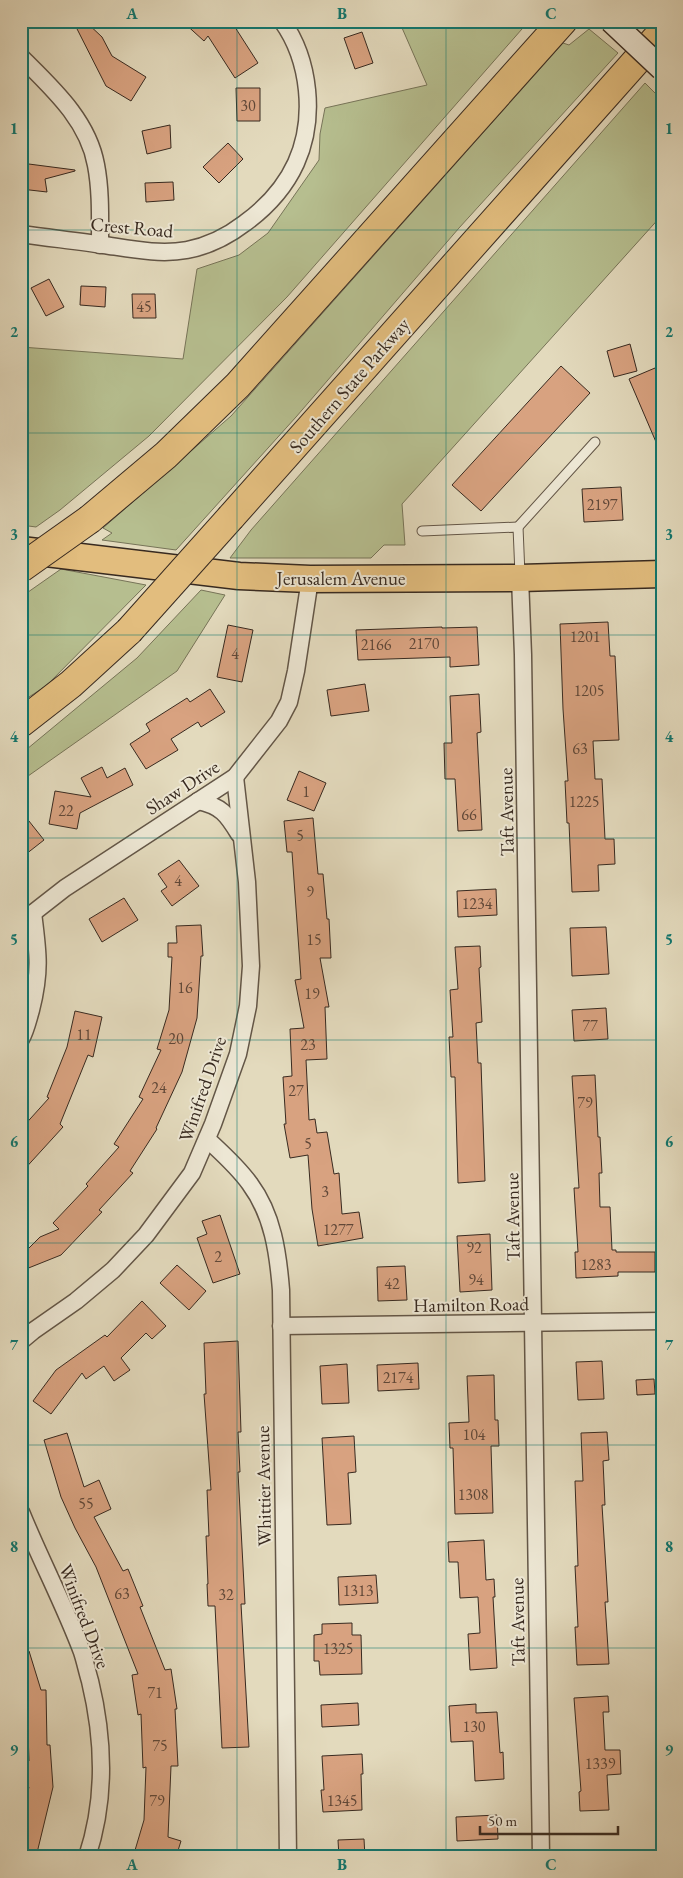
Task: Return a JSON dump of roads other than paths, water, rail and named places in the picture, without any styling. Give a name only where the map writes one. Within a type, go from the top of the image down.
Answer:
[{"type":"highway","points":[[21,568],[90,519],[166,455],[238,385],[563,21]]},
{"type":"highway","name":"Southern State Parkway","points":[[21,723],[71,684],[129,630],[232,517],[662,32]]},
{"type":"main road","points":[[611,21],[662,69]]},
{"type":"main road","name":"Jerusalem Avenue","points":[[21,550],[239,576],[310,579],[520,578],[662,574]]},
{"type":"street","name":"Crest Road","points":[[21,234],[150,252],[180,251],[203,246],[237,229],[256,215],[275,196],[297,161],[307,112],[306,88],[302,66],[293,38],[282,21]]},
{"type":"street","points":[[21,57],[61,96],[86,134],[96,163],[99,186],[100,245]]},
{"type":"street","name":"Taft Avenue","points":[[520,578],[524,675],[541,1857]]},
{"type":"street","name":"Shaw Drive","points":[[27,917],[65,888],[235,777],[278,721],[289,702],[296,671],[310,579]]},
{"type":"street","name":"Winifred Drive","points":[[21,1341],[76,1301],[113,1270],[146,1235],[192,1172],[207,1139],[238,1054],[248,1006],[250,966],[247,882],[235,777]]},
{"type":"street","points":[[198,801],[209,803],[225,812],[242,838]]},
{"type":"street","points":[[21,1039],[26,1030],[38,985],[39,958],[27,917]]},
{"type":"street","name":"Whittier Avenue","points":[[207,1139],[251,1184],[268,1216],[278,1254],[281,1290],[288,1857]]},
{"type":"street","name":"Hamilton Road","points":[[281,1326],[662,1321]]},
{"type":"street","name":"Winifred Drive","points":[[21,1512],[25,1534],[82,1653],[98,1713],[102,1766],[100,1803],[87,1857]]},
{"type":"lane","points":[[520,578],[518,527],[596,442]]},
{"type":"lane","points":[[422,531],[518,527]]}]
